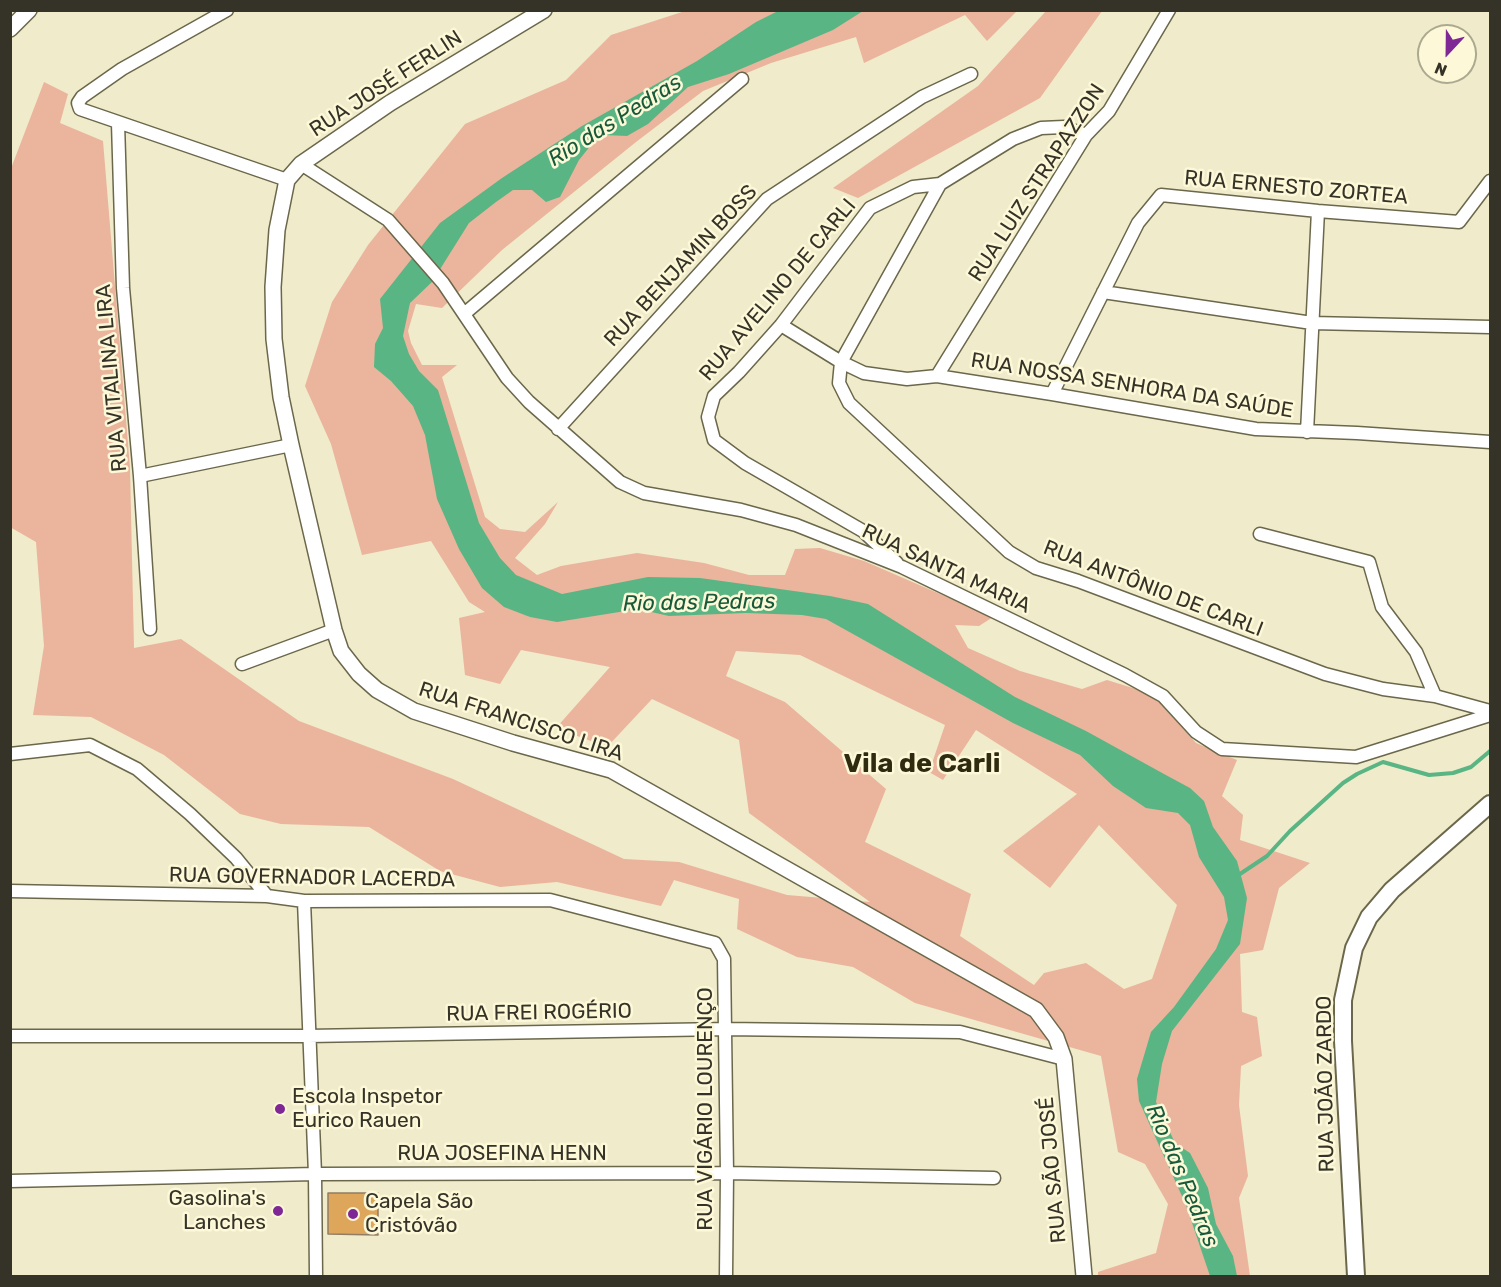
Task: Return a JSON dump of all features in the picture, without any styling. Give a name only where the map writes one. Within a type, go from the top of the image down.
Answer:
[{"type":"main road","name":"RUA JOÃO ZARDO","points":[[1356,1276],[1342,1000],[1354,948],[1369,917],[1392,890],[1491,804]]},
{"type":"street","points":[[10,29],[29,10]]},
{"type":"street","points":[[227,10],[122,69],[82,97],[78,103],[80,109],[287,180]]},
{"type":"street","name":"RUA JOSÉ FERLIN","points":[[287,180],[301,164],[390,103],[544,10]]},
{"type":"street","name":"RUA LUIZ STRAPAZZON","points":[[936,376],[1086,135],[1109,111],[1169,10]]},
{"type":"street","name":"RUA BENJAMIN BOSS","points":[[558,429],[767,199],[922,97],[971,74]]},
{"type":"street","points":[[464,314],[742,79]]},
{"type":"street","name":"RUA VITALINA LIRA","points":[[117,123],[123,288],[140,476],[150,629]]},
{"type":"street","name":"RUA AVELINO DE CARLI","points":[[902,567],[863,531],[745,463],[714,440],[708,417],[714,396],[739,372],[781,324],[870,208],[913,187],[940,184],[1013,139],[1041,128],[1064,127],[1086,135]]},
{"type":"street","name":"RUA SANTA MARIA","points":[[301,164],[388,220],[443,284],[507,378],[558,429],[620,482],[644,493],[741,510],[796,525],[902,567],[1125,675],[1163,696],[1196,732],[1222,748],[1356,757],[1491,713]]},
{"type":"street","name":"RUA FRANCISCO LIRA","points":[[287,180],[277,230],[273,287],[274,339],[281,397],[334,630],[341,651],[359,675],[377,690],[414,711],[513,743],[611,770],[1036,1010],[1056,1037],[1064,1059]]},
{"type":"street","name":"RUA ERNESTO ZORTEA","points":[[1052,393],[1138,223],[1161,195],[1459,222],[1491,181]]},
{"type":"street","points":[[842,362],[940,184]]},
{"type":"street","points":[[1306,432],[1318,211]]},
{"type":"street","points":[[1103,292],[1312,323],[1491,327]]},
{"type":"street","name":"RUA NOSSA SENHORA DA SAÚDE","points":[[781,324],[842,362],[864,372],[907,379],[936,376],[1052,393],[1256,429],[1491,442]]},
{"type":"street","name":"RUA ANTÔNIO DE CARLI","points":[[842,362],[839,383],[849,403],[1009,552],[1036,568],[1078,581],[1325,674],[1383,689],[1435,696],[1491,713]]},
{"type":"street","points":[[140,476],[291,445]]},
{"type":"street","points":[[1260,534],[1369,562],[1382,607],[1416,652],[1435,696]]},
{"type":"street","points":[[242,664],[334,630]]},
{"type":"street","points":[[10,754],[90,745],[137,769],[190,814],[236,858],[267,896]]},
{"type":"street","name":"RUA GOVERNADOR LACERDA","points":[[10,891],[267,896],[304,902],[550,900],[715,943]]},
{"type":"street","points":[[304,902],[315,1174],[316,1276]]},
{"type":"street","name":"RUA VIGÁRIO LOURENÇO","points":[[715,943],[724,960],[726,1276]]},
{"type":"street","name":"RUA FREI ROGÉRIO","points":[[10,1036],[308,1036],[725,1029],[960,1032],[1064,1059]]},
{"type":"street","name":"RUA SÃO JOSÉ","points":[[1064,1059],[1084,1276]]},
{"type":"street","name":"RUA JOSEFINA HENN","points":[[10,1181],[315,1174],[727,1173],[994,1178]]},
{"type":"shaded area","points":[[685,11],[1017,11],[987,41],[965,15],[864,63],[856,37],[771,63],[703,91],[502,250],[442,308],[416,304],[408,331],[422,365],[457,365],[442,377],[485,517],[500,529],[525,532],[558,502],[545,524],[515,558],[537,575],[561,566],[637,553],[704,563],[749,575],[785,575],[795,549],[820,548],[864,561],[993,617],[979,626],[955,625],[968,648],[1020,671],[1082,689],[1107,680],[1152,694],[1196,743],[1237,760],[1222,796],[1243,815],[1240,840],[1310,863],[1279,888],[1263,950],[1240,954],[1242,1012],[1257,1017],[1262,1056],[1241,1066],[1239,1105],[1248,1176],[1239,1198],[1250,1276],[1098,1276],[1098,1272],[1156,1253],[1168,1204],[1145,1164],[1118,1152],[1101,1056],[915,1003],[853,967],[797,957],[737,929],[739,899],[674,880],[661,906],[557,882],[500,887],[440,871],[369,827],[281,824],[240,814],[164,755],[91,717],[33,715],[44,646],[36,542],[10,527],[10,171],[44,82],[68,94],[60,123],[103,141],[130,468],[134,648],[181,639],[299,721],[453,779],[624,859],[679,862],[787,895],[870,902],[749,813],[739,740],[652,699],[607,747],[556,728],[610,667],[521,650],[500,684],[465,675],[459,618],[485,612],[469,602],[431,541],[362,555],[331,444],[305,386],[332,302],[368,245],[465,124],[566,80],[611,35]],"holes":[[[736,651],[800,655],[945,725],[929,772],[943,780],[976,730],[1077,794],[1003,851],[1050,888],[1099,825],[1177,905],[1152,979],[1124,989],[1086,963],[1044,973],[1034,985],[960,936],[971,894],[865,842],[886,789],[785,702],[726,676]]]},
{"type":"shaded area","points":[[1046,11],[1102,11],[1040,98],[858,198],[833,188],[978,86]]},
{"type":"water","name":"Rio das Pedras","points":[[778,11],[863,11],[833,30],[729,74],[688,87],[648,124],[627,136],[605,135],[591,145],[579,160],[560,197],[546,202],[532,190],[513,190],[496,202],[469,223],[432,282],[410,303],[403,336],[409,354],[419,371],[438,390],[479,523],[500,558],[516,575],[562,594],[648,577],[700,578],[830,596],[868,604],[1015,697],[1086,731],[1190,788],[1204,801],[1213,827],[1237,861],[1247,898],[1240,944],[1172,1031],[1162,1064],[1156,1102],[1175,1143],[1190,1153],[1208,1188],[1216,1224],[1233,1256],[1237,1276],[1210,1276],[1186,1205],[1139,1101],[1137,1079],[1151,1032],[1174,1007],[1216,949],[1228,920],[1224,897],[1199,857],[1190,825],[1178,813],[1146,808],[1113,786],[1080,755],[1013,723],[826,619],[802,615],[746,613],[669,616],[638,609],[557,622],[530,617],[504,607],[482,588],[459,549],[437,499],[425,435],[413,406],[391,381],[374,367],[375,344],[383,328],[380,299],[440,223],[502,178],[582,126],[697,61],[756,22]]},
{"type":"building","name":"Capela São Cristóvão","points":[[328,1193],[378,1193],[378,1235],[328,1234]]},
{"type":"waterway","points":[[1237,876],[1267,856],[1290,831],[1343,783],[1357,774],[1383,762],[1429,775],[1453,773],[1471,767],[1490,751]]},
{"type":"place","name":"Escola Inspetor Eurico Rauen","points":[[280,1109]]},
{"type":"place","name":"Gasolina's Lanches","points":[[278,1211]]},
{"type":"place","name":"Capela São Cristóvão","points":[[353,1214]]},
{"type":"district","name":"Vila de Carli","points":[[922,764]]}]
